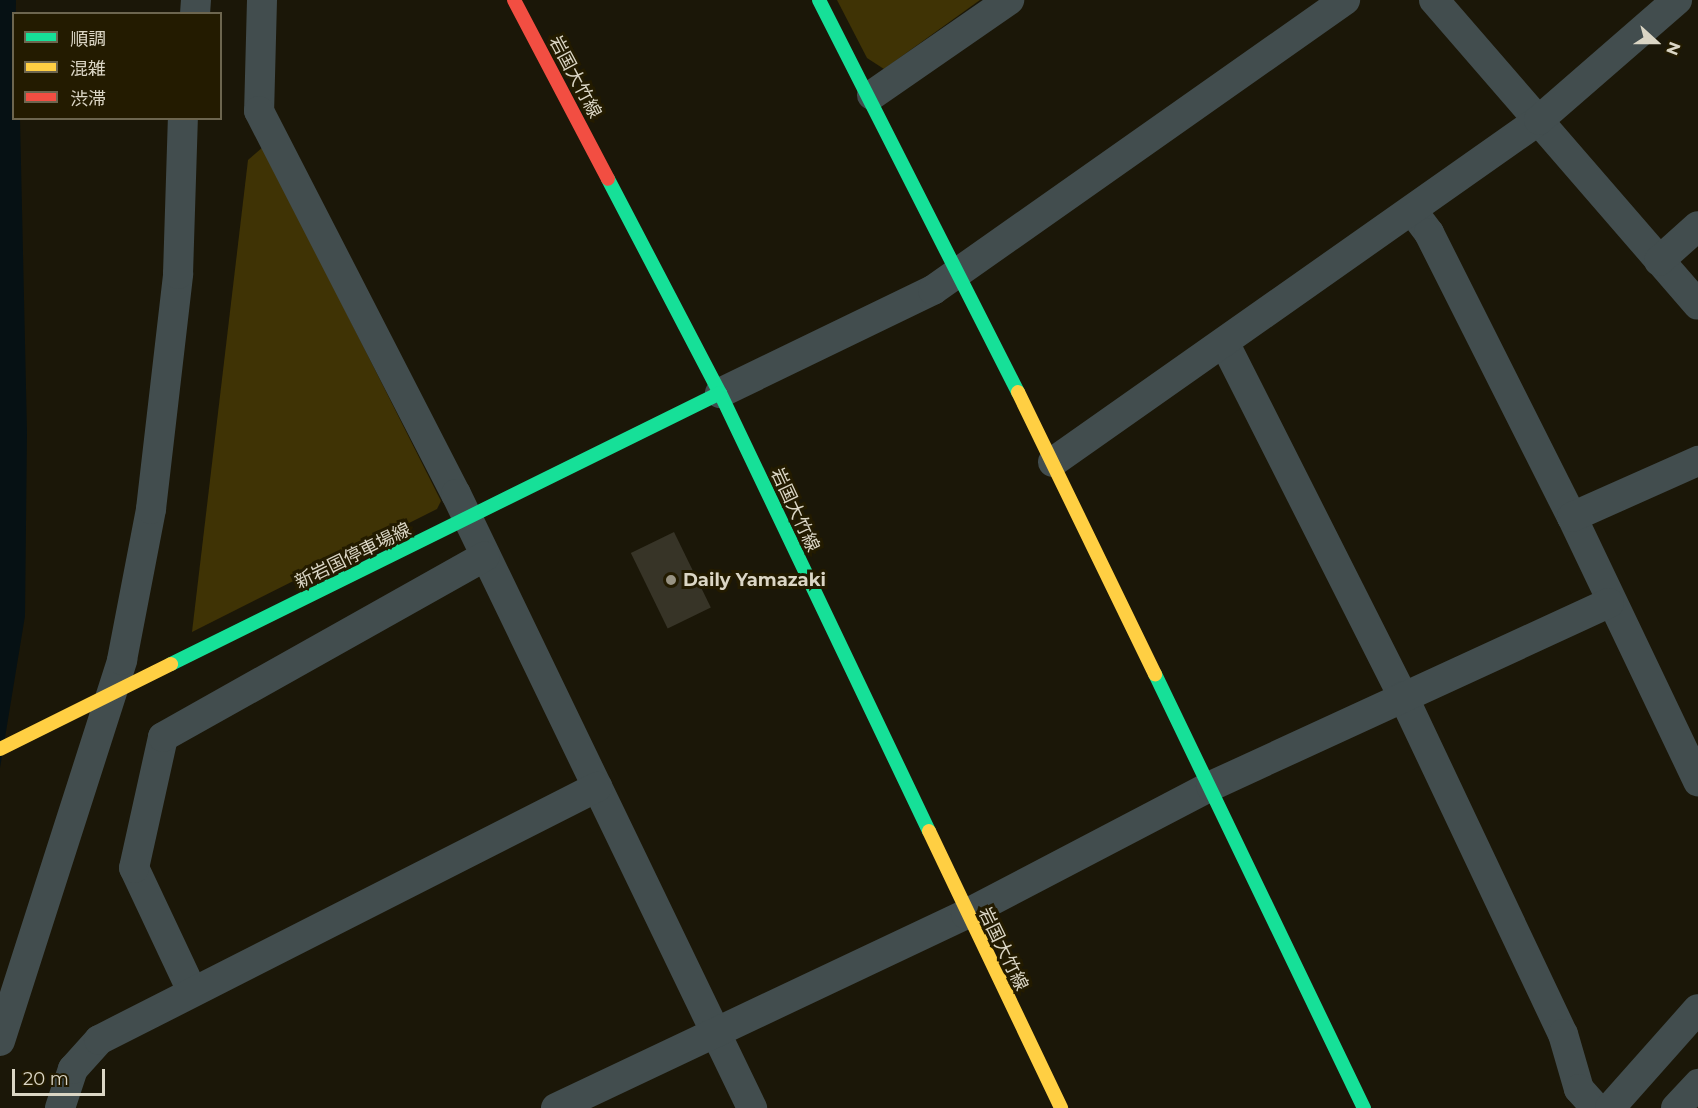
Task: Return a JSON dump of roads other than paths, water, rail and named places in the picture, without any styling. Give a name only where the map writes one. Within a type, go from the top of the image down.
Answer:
[{"type":"main road","name":"岩国大竹線","points":[[514,0],[720,393],[966,914],[1061,1108]]},
{"type":"main road","points":[[819,0],[872,95],[1053,462],[1211,786],[1364,1108]]},
{"type":"main road","name":"新岩国停車場線","points":[[0,749],[468,520],[720,393]]},
{"type":"street","points":[[262,0],[259,111],[468,520],[752,1108]]},
{"type":"street","points":[[872,95],[1009,0]]},
{"type":"street","points":[[720,393],[959,272],[1346,0]]},
{"type":"street","points":[[1434,0],[1698,305]]},
{"type":"street","points":[[1053,462],[1226,346],[1414,213],[1539,120],[1677,0]]},
{"type":"street","points":[[0,1041],[100,700],[151,509],[178,274],[183,120]]},
{"type":"street","points":[[1414,213],[1429,233],[1572,517],[1609,603],[1698,781]]},
{"type":"street","points":[[1659,261],[1698,226]]},
{"type":"street","points":[[1226,346],[1402,696],[1563,1034],[1579,1089],[1596,1108]]},
{"type":"street","points":[[1572,517],[1698,460]]},
{"type":"street","points":[[192,991],[134,868],[163,737],[484,556]]},
{"type":"street","points":[[556,1108],[966,914],[1211,786],[1402,696],[1609,603]]},
{"type":"street","points":[[60,1108],[73,1069],[99,1040],[597,787]]},
{"type":"street","points":[[1610,1108],[1698,1009]]},
{"type":"street","points":[[1676,1108],[1698,1084]]},
{"type":"place","name":"Daily Yamazaki","points":[[671,580]]}]
